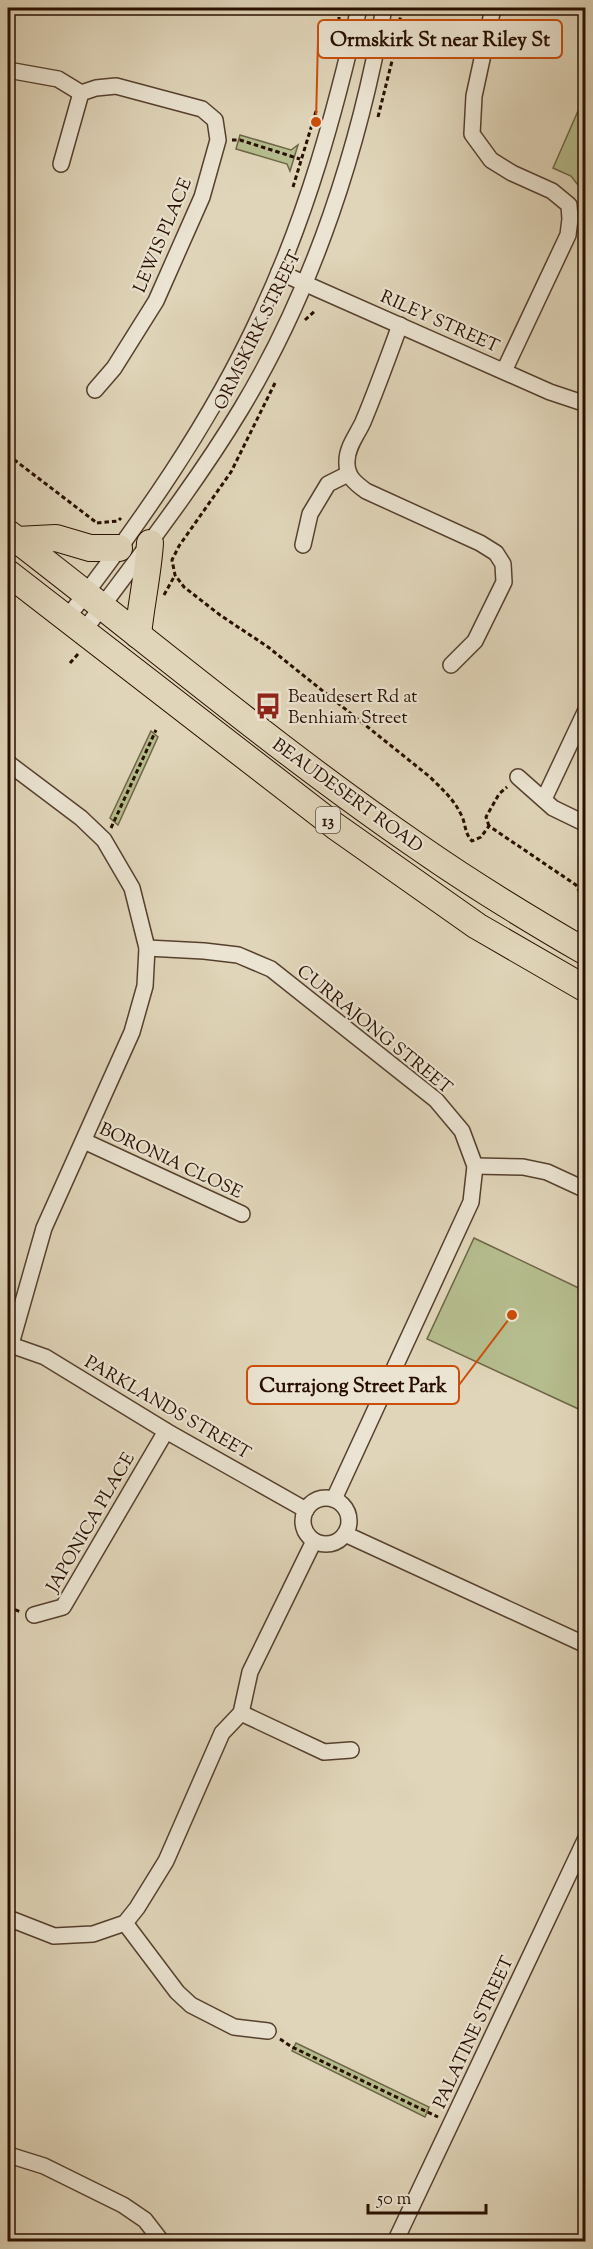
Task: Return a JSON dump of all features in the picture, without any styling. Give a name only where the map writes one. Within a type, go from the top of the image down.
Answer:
[{"type":"highway","points":[[12,536],[56,538],[90,548],[119,548]]},
{"type":"highway","name":"BEAUDESERT ROAD","points":[[12,536],[255,727],[410,842],[585,952]]},
{"type":"highway","points":[[138,635],[142,598],[148,574],[150,543]]},
{"type":"highway","name":"BEAUDESERT ROAD","points":[[8,573],[78,633],[335,826],[477,926],[585,989]]},
{"type":"street","name":"ORMSKIRK STREET","points":[[78,633],[119,548],[163,488],[202,423],[261,315],[320,163],[359,8]]},
{"type":"street","name":"ORMSKIRK STREET","points":[[78,633],[94,601],[150,543],[215,451],[243,406],[288,319],[332,212],[371,77],[384,8]]},
{"type":"street","points":[[495,8],[474,96],[472,134],[491,160],[512,173],[552,191],[569,205],[570,219],[568,235],[504,371]]},
{"type":"street","points":[[8,70],[58,79],[81,93],[96,88],[116,86],[202,109],[215,120],[218,140]]},
{"type":"street","points":[[61,164],[81,93]]},
{"type":"street","name":"LEWIS PLACE","points":[[95,390],[114,368],[156,301],[202,198],[218,140]]},
{"type":"street","name":"RILEY STREET","points":[[279,272],[550,392],[585,404]]},
{"type":"street","points":[[400,326],[346,461],[348,474],[353,482],[366,491],[480,543],[496,553],[503,564],[504,582],[475,641],[451,665]]},
{"type":"street","points":[[303,545],[310,514],[328,484],[348,474]]},
{"type":"street","points":[[544,799],[585,712]]},
{"type":"street","points":[[8,763],[81,818],[104,840],[132,888],[147,948],[145,986],[132,1032],[44,1228],[9,1344]]},
{"type":"street","points":[[518,777],[553,808],[585,824]]},
{"type":"street","name":"CURRAJONG STREET","points":[[147,948],[204,951],[238,956],[271,969],[436,1100],[462,1131],[475,1166],[471,1202],[334,1499]]},
{"type":"street","name":"BORONIA CLOSE","points":[[84,1141],[242,1214]]},
{"type":"street","points":[[475,1166],[523,1167],[547,1172],[585,1190]]},
{"type":"street","name":"PARKLANDS STREET","points":[[9,1344],[45,1357],[166,1431],[306,1509]]},
{"type":"street","name":"JAPONICA PLACE","points":[[34,1615],[63,1607],[166,1431]]},
{"type":"street","points":[[322,1498],[334,1499],[347,1511],[348,1523],[345,1534],[329,1544],[314,1541],[307,1534],[303,1524],[306,1509],[314,1501],[322,1498]]},
{"type":"street","points":[[345,1534],[585,1645]]},
{"type":"street","points":[[8,1918],[54,1936],[93,1934],[125,1923],[166,1861],[222,1733],[241,1713],[250,1672],[314,1541]]},
{"type":"street","points":[[241,1713],[324,1752],[351,1750]]},
{"type":"street","name":"PALATINE STREET","points":[[395,2241],[585,1838]]},
{"type":"street","points":[[125,1923],[177,1992],[191,2005],[234,2027],[268,2031]]},
{"type":"street","points":[[8,2157],[44,2166],[123,2205],[146,2220],[162,2241]]},
{"type":"path","points":[[330,8],[339,15],[339,23]]},
{"type":"path","points":[[292,191],[318,104]]},
{"type":"path","points":[[218,140],[240,140],[320,163]]},
{"type":"path","points":[[305,321],[315,311]]},
{"type":"path","points":[[278,376],[231,472],[179,546],[172,560],[175,575],[193,594],[268,647],[430,777],[451,797],[463,819],[466,834],[472,841],[481,837],[489,826]]},
{"type":"path","points":[[8,455],[97,523],[118,520],[124,516]]},
{"type":"path","points":[[94,531],[97,523]]},
{"type":"path","points":[[70,663],[78,633]]},
{"type":"path","points":[[104,840],[156,730]]},
{"type":"path","points":[[518,777],[499,794],[486,817],[489,826],[576,885],[580,893]]},
{"type":"path","points":[[268,2031],[292,2047],[451,2124]]},
{"type":"green space","points":[[585,95],[585,194],[571,176],[553,168]]},
{"type":"green space","points":[[240,135],[291,150],[298,145],[290,171],[287,164],[236,149]]},
{"type":"green space","points":[[151,731],[158,737],[118,825],[110,818]]},
{"type":"green space","points":[[474,1238],[585,1291],[585,1412],[427,1339]]},
{"type":"green space","points":[[296,2043],[429,2107],[425,2117],[292,2051]]},
{"type":"place","name":"Ormskirk St near Riley St","points":[[316,122]]},
{"type":"place","name":"Beaudesert Rd at Benhiam Street","points":[[268,706]]},
{"type":"place","name":"Currajong Street Park","points":[[512,1315]]}]
